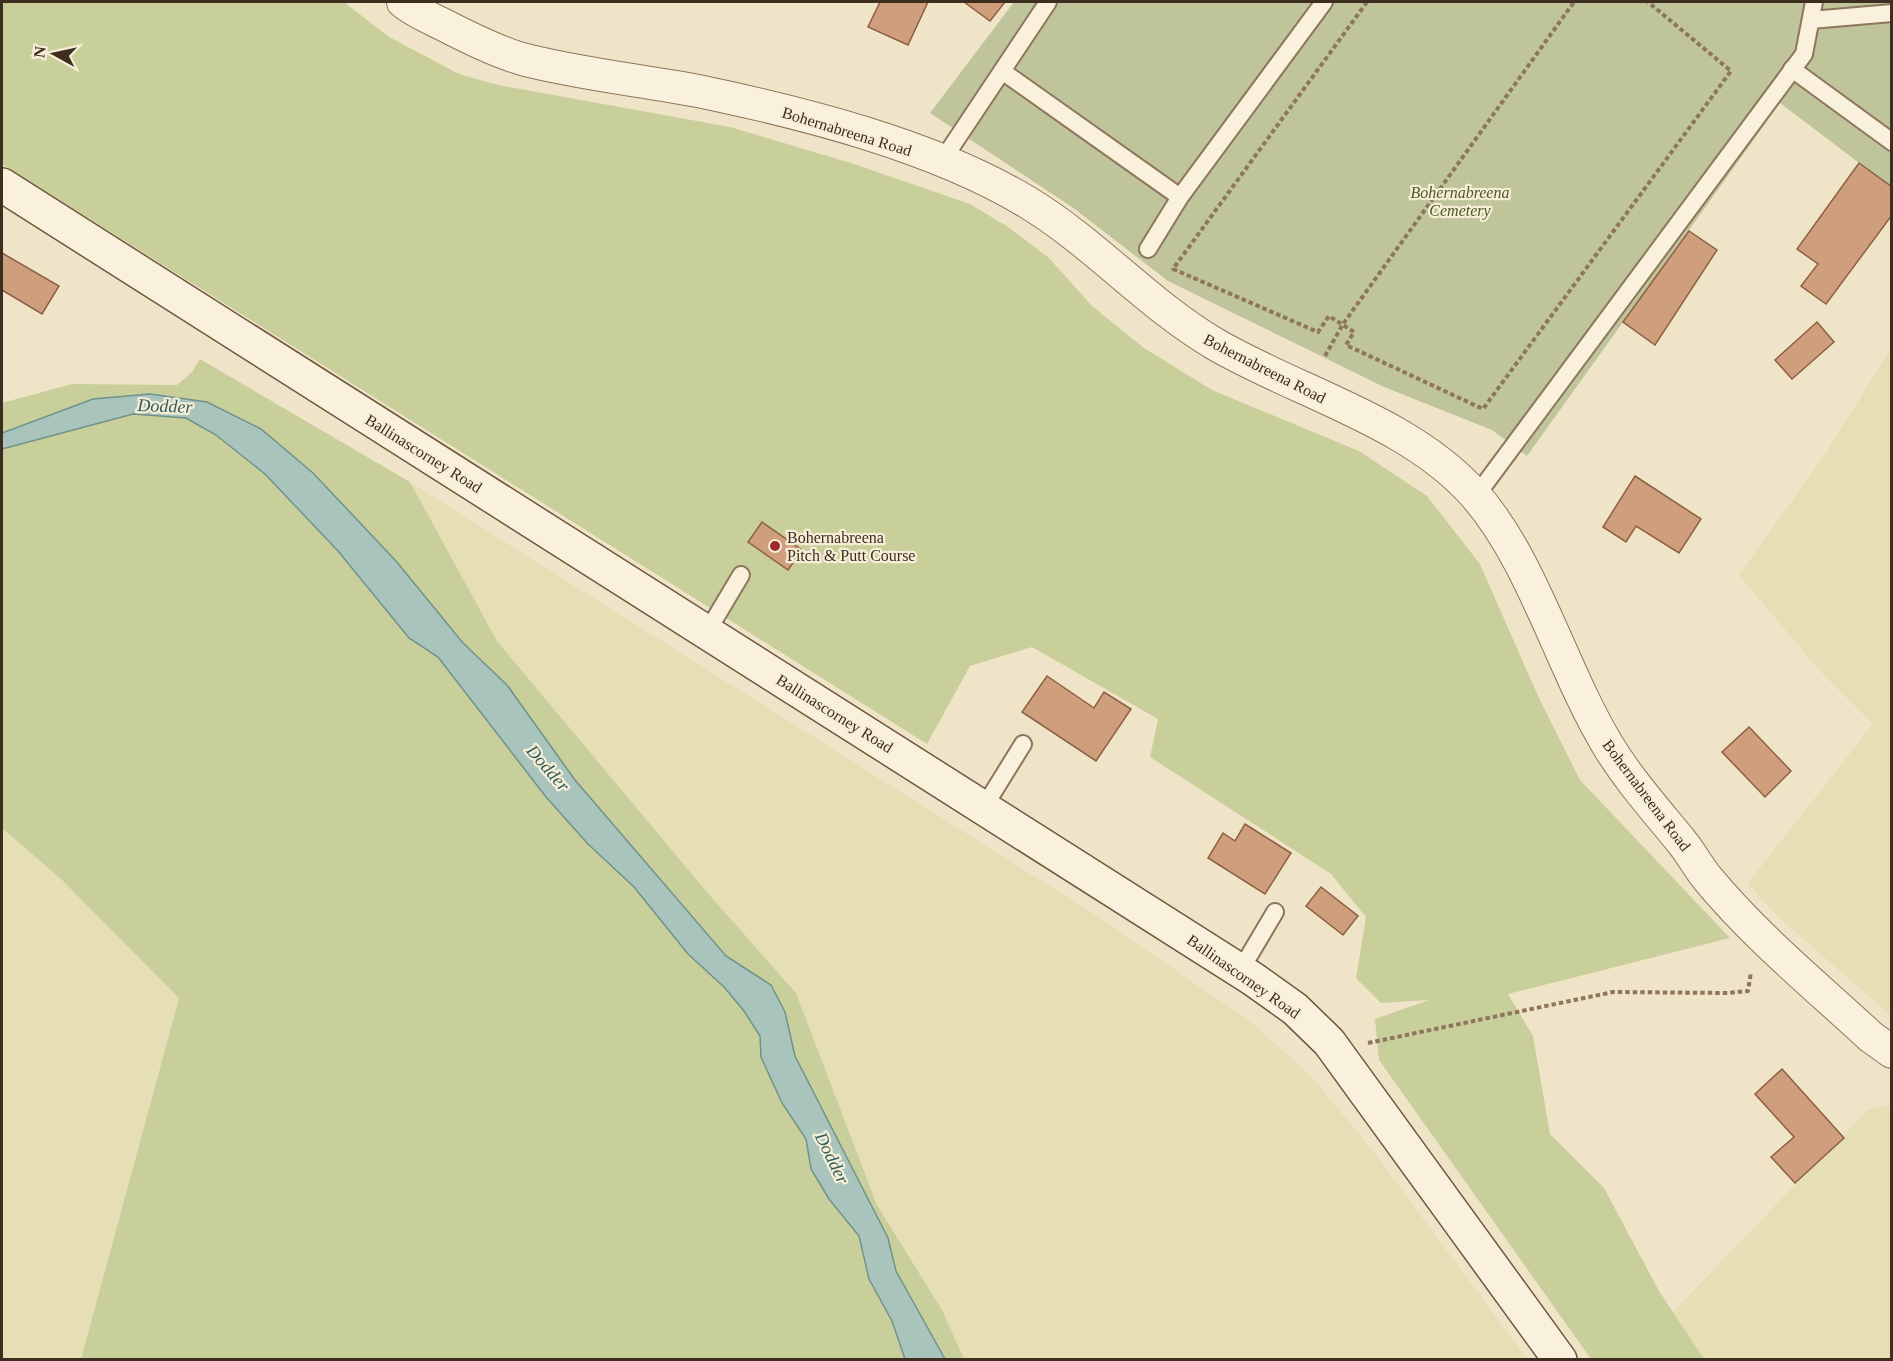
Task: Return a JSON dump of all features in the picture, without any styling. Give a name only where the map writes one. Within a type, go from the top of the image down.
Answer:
[{"type":"main road","name":"Ballinascorney Road","points":[[2,185],[984,807],[1240,971],[1295,1009],[1329,1042],[1560,1359]]},
{"type":"street","name":"Bohernabreena Road","points":[[403,2],[468,38],[520,58],[755,104],[870,136],[978,175],[1031,204],[1105,260],[1158,307],[1215,344],[1400,435],[1441,462],[1476,496],[1510,547],[1578,693],[1609,748],[1646,800],[1685,846],[1707,878],[1756,931],[1871,1037],[1892,1052]]},
{"type":"lane","points":[[942,161],[1048,2]]},
{"type":"lane","points":[[1148,249],[1180,197],[1323,2]]},
{"type":"lane","points":[[1476,496],[1804,54],[1814,2]]},
{"type":"lane","points":[[1811,20],[1892,13]]},
{"type":"lane","points":[[1792,69],[1892,141]]},
{"type":"lane","points":[[1002,71],[1180,197]]},
{"type":"lane","points":[[707,632],[741,575]]},
{"type":"lane","points":[[984,807],[1023,744]]},
{"type":"lane","points":[[1240,971],[1275,912]]},
{"type":"path","points":[[1367,2],[1173,269],[1318,332],[1329,316],[1354,332],[1346,345],[1483,409],[1731,71],[1648,2]]},
{"type":"path","points":[[1325,356],[1342,324],[1574,2]]},
{"type":"path","points":[[1343,1061],[1367,1043],[1613,992],[1748,991],[1752,973],[1744,965]]},
{"type":"shaded area","points":[[1891,348],[1891,1016],[1773,912],[1748,883],[1873,724],[1819,670],[1739,575],[1826,453]]},
{"type":"shaded area","points":[[410,482],[1094,914],[1252,1023],[1311,1076],[1373,1151],[1527,1359],[964,1359],[942,1310],[877,1205],[796,993],[706,891],[497,641]]},
{"type":"shaded area","points":[[2,828],[60,878],[179,997],[81,1359],[2,1359]]},
{"type":"shaded area","points":[[1891,1104],[1891,1359],[1704,1359],[1673,1312],[1867,1110]]},
{"type":"green space","points":[[2,2],[344,2],[389,37],[459,74],[498,85],[730,127],[851,163],[970,204],[1008,227],[1049,258],[1092,306],[1144,348],[1212,390],[1359,451],[1427,496],[1480,564],[1538,696],[1580,780],[1730,938],[1508,994],[1533,1036],[1550,1134],[1604,1188],[1659,1291],[1704,1359],[1591,1359],[1379,1060],[1375,1019],[1429,1000],[1381,1003],[1356,978],[1366,917],[1331,874],[1150,757],[1158,719],[1032,647],[970,666],[927,744],[2,164]]},
{"type":"green space","name":"Bohernabreena Cemetery","points":[[1014,2],[1891,2],[1891,187],[1780,103],[1527,456],[1492,430],[1384,387],[1168,281],[1072,207],[930,113]]},
{"type":"green space","points":[[200,359],[410,482],[497,641],[706,891],[796,993],[877,1205],[942,1310],[964,1359],[81,1359],[179,998],[60,878],[2,828],[2,403],[72,384],[177,385],[192,372]]},
{"type":"water","name":"Dodder","points":[[150,394],[207,402],[261,429],[313,473],[396,561],[463,643],[507,685],[575,780],[726,956],[771,985],[785,1012],[795,1056],[888,1238],[896,1271],[945,1359],[905,1359],[892,1321],[869,1279],[859,1236],[829,1199],[811,1169],[806,1139],[782,1103],[761,1057],[760,1036],[744,1011],[724,987],[688,954],[634,887],[588,844],[546,797],[438,657],[409,638],[338,551],[265,474],[216,435],[186,418],[133,414],[2,449],[2,433],[93,399]]},
{"type":"building","points":[[880,2],[928,2],[908,45],[868,27]]},
{"type":"building","points":[[964,2],[1005,2],[990,21]]},
{"type":"building","points":[[1859,163],[1892,187],[1892,215],[1826,304],[1801,286],[1818,264],[1797,249]]},
{"type":"building","points":[[1689,231],[1717,250],[1655,345],[1623,322]]},
{"type":"building","points":[[2,253],[59,286],[42,314],[2,290]]},
{"type":"building","points":[[1817,322],[1834,342],[1792,379],[1775,360]]},
{"type":"building","points":[[1635,476],[1701,519],[1679,553],[1636,526],[1626,542],[1603,527]]},
{"type":"building","name":"Bohernabreena Pitch & Putt Course","points":[[762,522],[802,550],[788,570],[748,542]]},
{"type":"building","points":[[1047,676],[1094,708],[1104,692],[1131,709],[1096,761],[1022,712]]},
{"type":"building","points":[[1749,727],[1791,771],[1765,797],[1722,752]]},
{"type":"building","points":[[1245,824],[1291,853],[1265,894],[1208,858],[1223,833],[1235,841]]},
{"type":"building","points":[[1321,887],[1358,916],[1343,935],[1306,906]]},
{"type":"building","points":[[1782,1069],[1844,1138],[1795,1183],[1771,1157],[1794,1137],[1755,1094]]},
{"type":"place","name":"Bohernabreena Pitch & Putt Course","points":[[775,546]]}]
